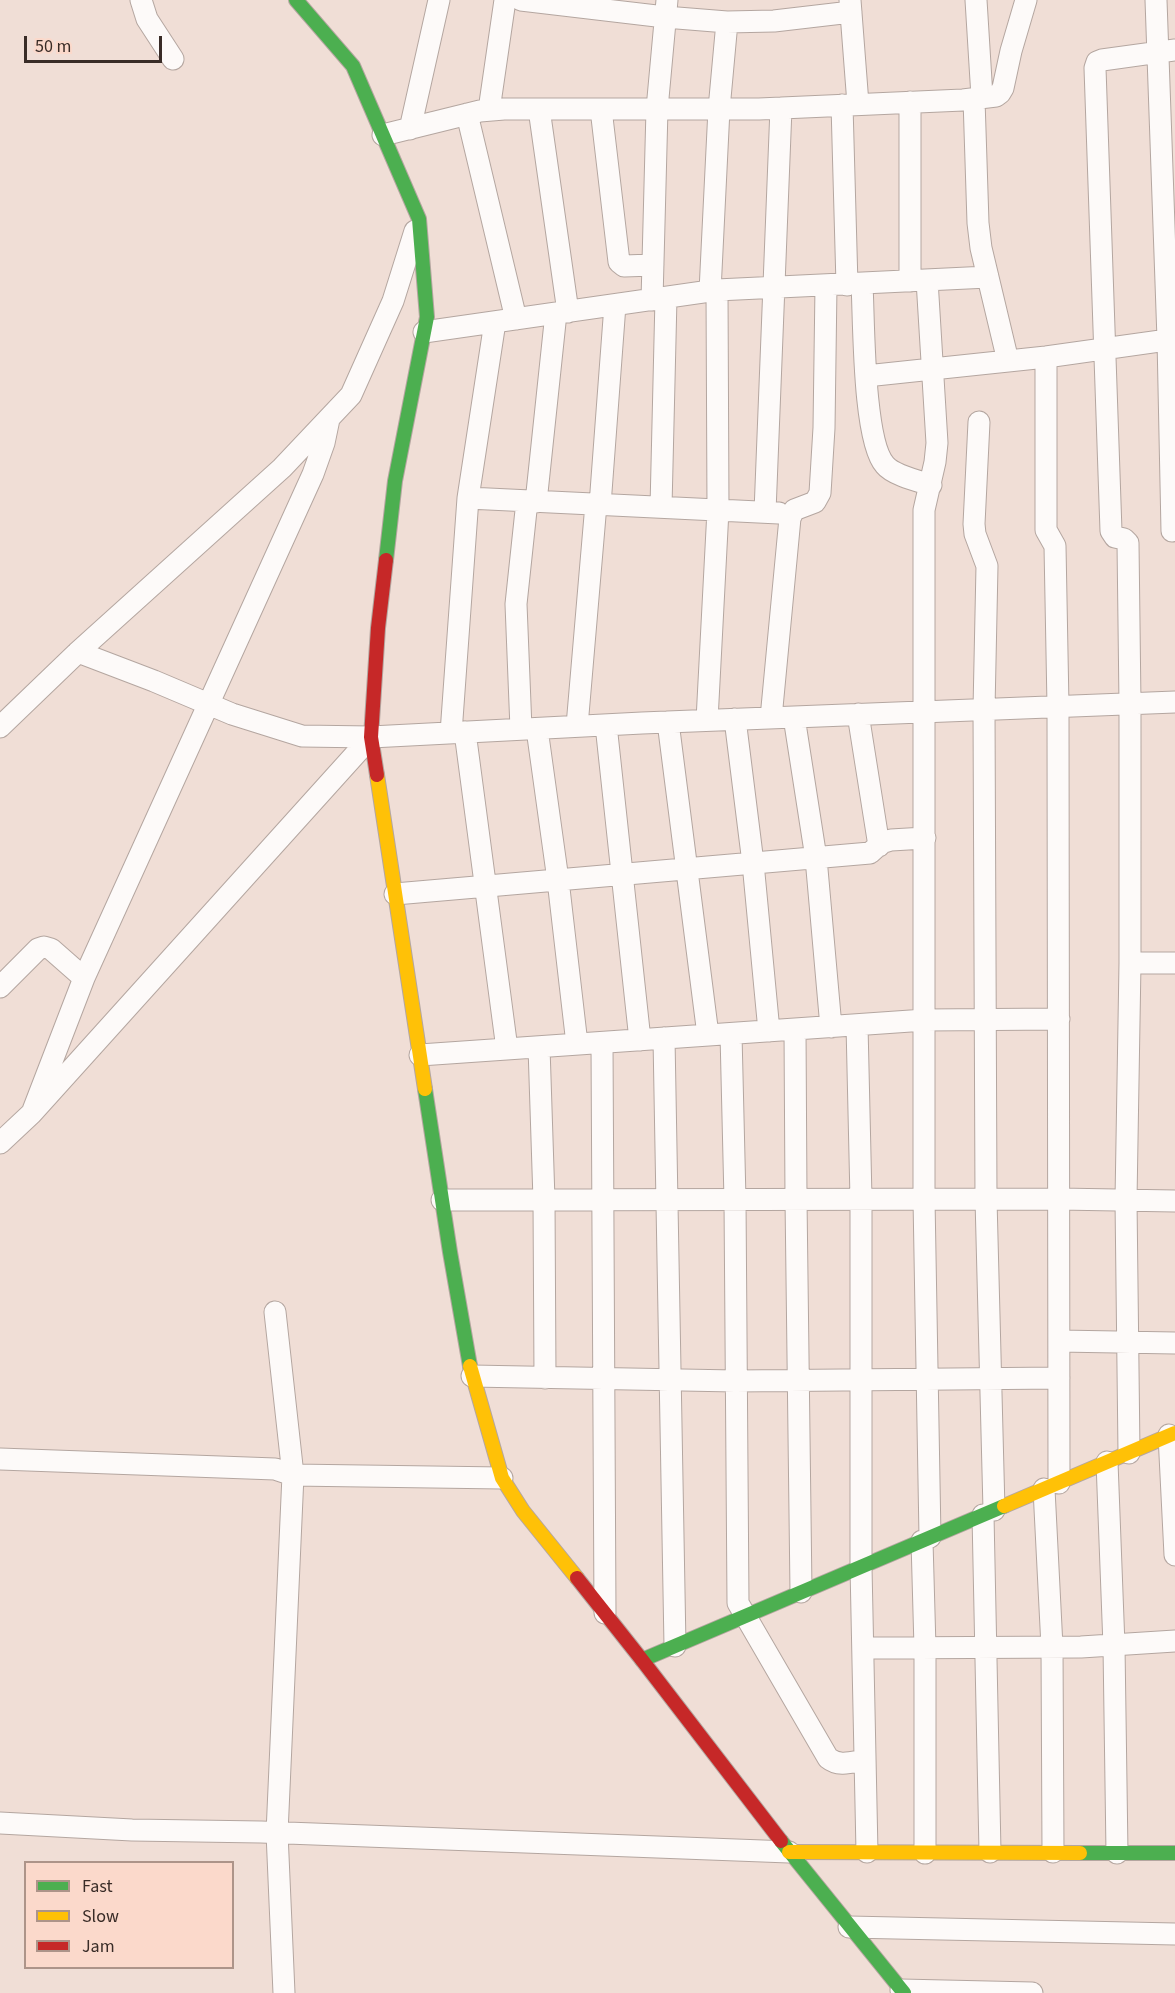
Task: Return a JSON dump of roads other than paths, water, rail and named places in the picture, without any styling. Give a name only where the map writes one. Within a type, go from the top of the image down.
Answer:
[{"type":"street","points":[[141,0],[147,19],[173,59]]},
{"type":"street","points":[[296,0],[353,66],[418,219],[427,317],[395,481],[378,628],[371,737],[442,1200],[472,1376],[502,1478],[523,1510],[642,1660],[789,1852],[902,1991],[1032,1993]]},
{"type":"street","points":[[410,129],[439,0]]},
{"type":"street","points":[[489,110],[504,0]]},
{"type":"street","points":[[521,0],[666,9],[727,22],[774,21],[850,6],[855,284],[871,426],[884,465],[892,471],[931,485]]},
{"type":"street","points":[[976,0],[978,223],[981,248],[1008,361]]},
{"type":"street","points":[[383,135],[489,110],[782,108],[996,96],[1003,88],[1026,0]]},
{"type":"street","points":[[1156,0],[1166,51],[1172,339],[1172,531]]},
{"type":"street","points":[[662,507],[659,299],[653,265],[657,109],[666,9]]},
{"type":"street","points":[[707,720],[718,510],[714,291],[719,109],[727,22]]},
{"type":"street","points":[[1129,1453],[1126,1200],[1130,963],[1128,543],[1124,539],[1115,537],[1111,531],[1095,68],[1097,62],[1102,60],[1166,51]]},
{"type":"street","points":[[910,102],[919,281],[933,369],[937,443],[931,485],[924,510],[924,1199],[927,1380],[925,1852]]},
{"type":"street","points":[[765,512],[782,108]]},
{"type":"street","points":[[539,109],[562,313],[516,604],[529,729],[558,880],[577,1044]]},
{"type":"street","points":[[601,109],[619,262],[624,266],[653,265]]},
{"type":"street","points":[[467,114],[516,319]]},
{"type":"street","points":[[0,727],[78,652],[282,468],[351,395],[393,301],[418,219]]},
{"type":"street","points":[[424,332],[714,291],[988,277]]},
{"type":"street","points":[[468,498],[791,513],[815,502],[820,493],[824,428],[826,286]]},
{"type":"street","points":[[577,726],[615,305]]},
{"type":"street","points":[[495,322],[468,498],[458,733],[486,886],[507,1049]]},
{"type":"street","points":[[866,376],[1046,357],[1172,339]]},
{"type":"street","points":[[1046,357],[1046,530],[1055,546],[1058,706],[1059,1378],[1052,1486],[1053,1852]]},
{"type":"street","points":[[32,1113],[84,978],[313,474],[324,443],[329,419]]},
{"type":"street","points":[[979,422],[974,524],[975,534],[987,566],[984,709],[986,1199],[991,1377],[987,1647],[990,1852]]},
{"type":"street","points":[[771,718],[791,513]]},
{"type":"street","points":[[78,652],[232,714],[302,736],[371,737],[707,720],[1175,702]]},
{"type":"street","points":[[858,714],[879,846]]},
{"type":"street","points":[[794,717],[816,858],[831,1027]]},
{"type":"street","points":[[735,719],[753,863],[769,1031]]},
{"type":"street","points":[[668,722],[708,1035]]},
{"type":"street","points":[[606,725],[640,1040]]},
{"type":"street","points":[[0,1143],[32,1113],[371,737]]},
{"type":"street","points":[[395,894],[870,853],[891,840],[925,838]]},
{"type":"street","points":[[0,987],[38,949],[44,947],[51,949],[84,978]]},
{"type":"street","points":[[1130,963],[1175,963]]},
{"type":"street","points":[[420,1055],[925,1020],[1059,1019]]},
{"type":"street","points":[[857,1025],[861,1199],[861,1567],[867,1852]]},
{"type":"street","points":[[795,1029],[801,1592]]},
{"type":"street","points":[[731,1034],[735,1200],[738,1603],[744,1617],[828,1758],[840,1764],[865,1760]]},
{"type":"street","points":[[664,1038],[675,1646]]},
{"type":"street","points":[[602,1043],[605,1613]]},
{"type":"street","points":[[539,1047],[544,1200],[545,1378]]},
{"type":"street","points":[[442,1200],[1059,1199],[1175,1201]]},
{"type":"street","points":[[275,1312],[293,1475],[277,1833],[284,1993]]},
{"type":"street","points":[[1059,1341],[1175,1343]]},
{"type":"street","points":[[472,1376],[735,1381],[1059,1378]]},
{"type":"street","points":[[642,1660],[1172,1434],[1175,1555]]},
{"type":"street","points":[[0,1460],[275,1469],[293,1475],[502,1478]]},
{"type":"street","points":[[1107,1462],[1114,1646],[1117,1853]]},
{"type":"street","points":[[863,1648],[1114,1646],[1175,1641]]},
{"type":"street","points":[[0,1823],[132,1830],[277,1833],[789,1852],[1175,1853]]},
{"type":"street","points":[[849,1927],[1175,1934]]}]
